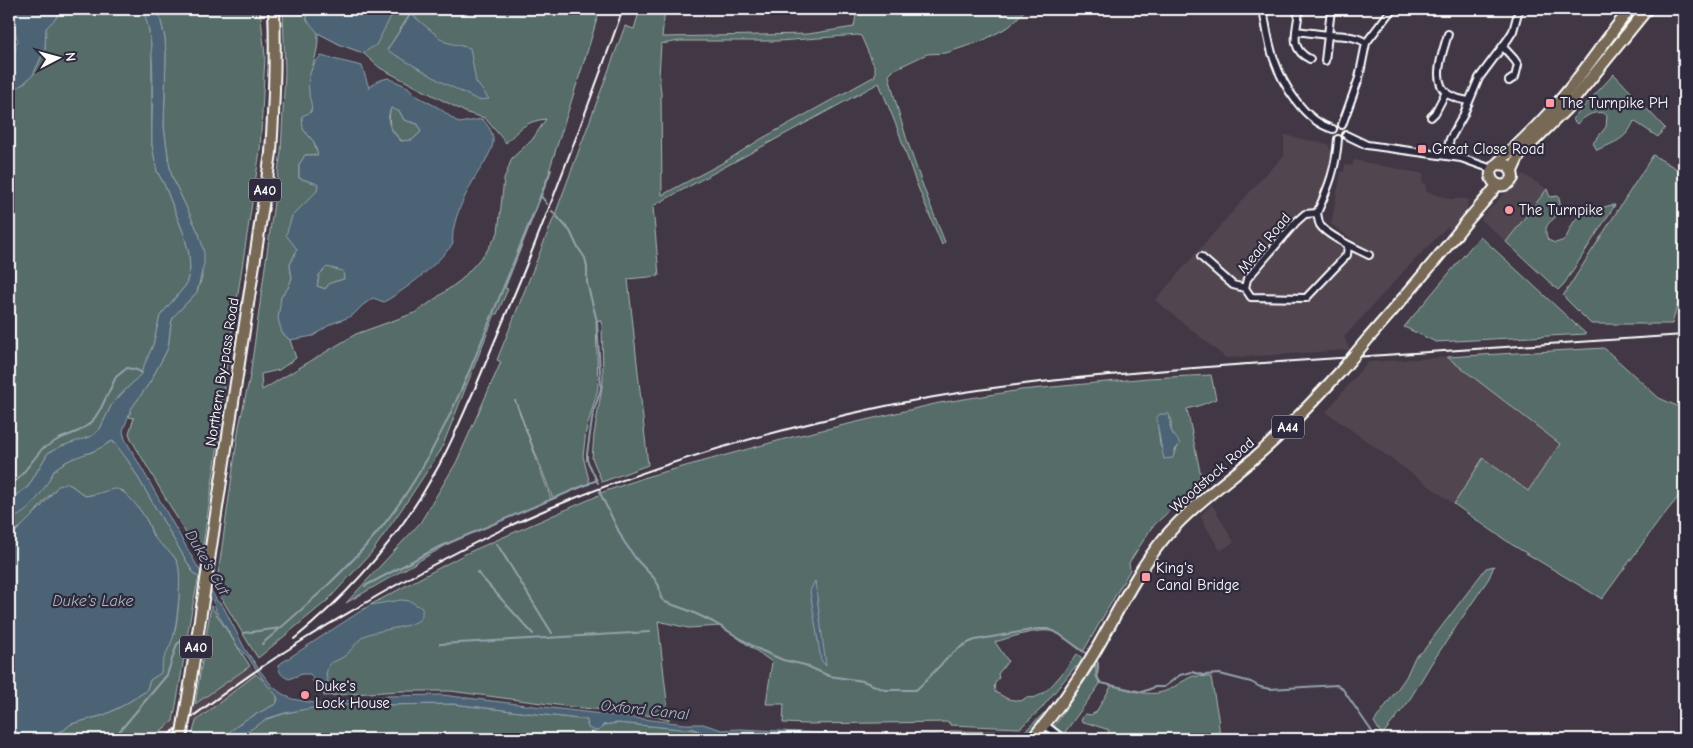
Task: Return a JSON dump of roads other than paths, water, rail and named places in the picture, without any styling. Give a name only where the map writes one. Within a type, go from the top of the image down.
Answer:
[{"type":"highway","name":"Northern By-pass Road","points":[[181,739],[270,153],[276,56],[274,9]]},
{"type":"highway","points":[[1497,185],[1492,179],[1495,167],[1561,99],[1630,9]]},
{"type":"highway","name":"A44","points":[[1497,185],[1503,186],[1510,183],[1513,176],[1512,171],[1519,156],[1566,108],[1647,9]]},
{"type":"highway","points":[[1495,167],[1508,165],[1512,171]]},
{"type":"highway","name":"Woodstock Road","points":[[1032,739],[1072,689],[1147,560],[1165,537],[1201,501],[1252,460],[1284,431],[1342,371],[1430,268],[1497,185]]},
{"type":"street","points":[[1263,9],[1273,57],[1285,83],[1294,98],[1304,109],[1317,121],[1333,129]]},
{"type":"street","points":[[1299,9],[1296,31],[1298,48],[1303,55],[1310,58]]},
{"type":"street","points":[[1325,61],[1331,9]]},
{"type":"street","points":[[1342,125],[1359,78],[1366,44],[1392,9]]},
{"type":"street","points":[[1446,155],[1450,139],[1463,116],[1482,72],[1503,47],[1513,31],[1519,9]]},
{"type":"street","points":[[1296,31],[1337,35],[1362,41],[1366,44]]},
{"type":"street","points":[[1448,34],[1439,69],[1440,82],[1446,92],[1452,97],[1468,102]]},
{"type":"street","points":[[1503,47],[1518,65],[1517,78],[1508,81]]},
{"type":"street","points":[[1431,117],[1435,114],[1446,92]]},
{"type":"street","points":[[1338,139],[1333,135],[1333,129],[1337,125],[1342,125]]},
{"type":"street","points":[[1342,125],[1346,129],[1346,135]]},
{"type":"street","points":[[1338,139],[1346,135]]},
{"type":"street","points":[[1346,135],[1367,144],[1446,155],[1495,167]]},
{"type":"street","points":[[1338,139],[1334,170],[1317,213],[1318,222],[1324,230],[1369,255]]},
{"type":"street","name":"Mead Road","points":[[1245,288],[1247,279],[1296,222],[1304,214],[1317,213]]},
{"type":"street","name":"Mead Road","points":[[1201,257],[1233,286],[1245,288],[1251,296],[1306,298],[1347,255],[1348,245]]},
{"type":"street","points":[[1045,725],[1063,739]]},
{"type":"water","points":[[9,9],[59,9],[56,18],[46,28],[45,49],[33,75],[23,84],[9,92],[9,64],[16,47],[9,47],[9,39],[17,43],[18,41],[9,16]]},
{"type":"water","points":[[143,9],[158,9],[165,39],[164,127],[169,163],[172,177],[199,234],[204,252],[204,263],[197,292],[174,316],[171,323],[168,348],[150,382],[131,409],[123,431],[125,439],[217,601],[223,606],[245,649],[272,686],[292,699],[320,704],[386,696],[442,695],[685,724],[703,724],[722,730],[938,735],[973,739],[768,739],[738,737],[722,733],[706,734],[692,728],[683,729],[617,723],[603,725],[600,730],[596,731],[588,728],[587,720],[453,704],[370,705],[357,707],[355,706],[356,703],[323,706],[285,713],[269,718],[235,739],[220,739],[245,720],[276,704],[277,696],[248,657],[238,647],[216,611],[214,603],[200,578],[194,574],[129,462],[114,442],[112,441],[59,466],[55,469],[42,492],[31,506],[24,512],[9,519],[9,500],[28,487],[48,453],[92,436],[100,429],[112,404],[140,375],[153,345],[160,316],[186,285],[190,269],[189,254],[184,234],[157,171],[152,145],[153,76],[151,42]]},
{"type":"water","points":[[308,9],[395,9],[376,45],[363,53],[341,45],[318,33],[307,20]]},
{"type":"water","points":[[411,14],[445,42],[470,48],[476,82],[489,99],[478,100],[442,82],[387,50]]},
{"type":"water","points":[[321,56],[362,66],[369,88],[377,81],[388,78],[408,87],[415,95],[439,108],[459,123],[482,119],[493,136],[493,143],[489,155],[464,199],[456,218],[453,244],[438,261],[403,290],[384,302],[373,298],[352,316],[331,324],[313,336],[290,340],[282,333],[278,319],[281,297],[288,288],[292,278],[290,265],[297,249],[286,235],[292,216],[317,191],[318,184],[299,178],[299,165],[305,155],[318,155],[314,142],[303,129],[302,116],[311,112],[312,107],[309,95],[310,72]],"holes":[[[391,108],[400,112],[404,120],[418,124],[421,132],[412,140],[401,141],[390,126],[388,118]],[[327,267],[343,271],[344,279],[330,283],[325,289],[317,286],[319,275]]]},
{"type":"water","points":[[1160,414],[1169,414],[1171,430],[1180,444],[1175,450],[1173,458],[1164,459],[1157,420]]},
{"type":"water","name":"Duke's Lake","points":[[66,483],[85,496],[118,489],[138,507],[149,524],[151,533],[172,554],[179,568],[179,599],[176,622],[173,638],[164,659],[161,673],[150,680],[146,691],[104,715],[71,724],[64,730],[50,735],[30,739],[14,730],[9,730],[9,532],[15,532],[19,529],[42,506],[58,486]]},
{"type":"water","points":[[815,581],[826,666],[821,660],[810,591]]},
{"type":"water","points":[[401,600],[410,601],[422,608],[420,619],[405,626],[367,634],[360,639],[346,655],[329,664],[326,674],[329,690],[326,692],[319,689],[310,674],[302,674],[289,679],[280,672],[278,665],[370,605]]},
{"type":"waterway","points":[[262,644],[309,603],[368,544],[399,504],[415,479],[430,454],[457,400],[551,170]]},
{"type":"waterway","points":[[541,196],[547,204]]},
{"type":"waterway","points":[[552,211],[570,231],[585,258],[587,283],[597,321],[601,389],[593,413],[587,460],[598,483]]},
{"type":"waterway","points":[[9,485],[19,478],[42,449],[59,439],[79,431],[92,422],[116,377],[127,368],[142,373]]},
{"type":"waterway","points":[[365,586],[437,548],[597,480]]},
{"type":"waterway","points":[[600,489],[600,493],[623,540],[636,559],[654,578],[659,586],[661,598],[665,602],[713,622],[758,649],[783,660],[805,665],[829,676],[863,681],[885,690],[916,690],[950,655],[966,644],[975,640],[1037,629],[1048,629],[1059,634],[1087,654]]},
{"type":"waterway","points":[[497,544],[552,633]]},
{"type":"waterway","points":[[477,572],[533,634]]},
{"type":"waterway","points":[[243,633],[281,628]]},
{"type":"waterway","points":[[440,644],[650,632]]},
{"type":"waterway","points":[[113,739],[167,675],[177,644],[183,640]]},
{"type":"waterway","points":[[1097,661],[1097,674],[1101,683],[1142,692],[1155,687],[1164,687],[1180,675],[1192,672],[1203,675],[1220,674],[1270,689],[1337,685],[1342,688],[1377,739]]},
{"type":"railway","points":[[294,639],[336,602],[374,561],[423,493],[453,438],[524,271],[623,9]]},
{"type":"railway","points":[[163,739],[234,686],[289,649],[377,596],[484,538],[590,492],[672,463],[755,438],[839,416],[927,398],[1064,379],[1249,364],[1684,335]]},
{"type":"place","name":"The Turnpike PH","points":[[1550,103]]},
{"type":"place","name":"Great Close Road","points":[[1422,149]]},
{"type":"place","name":"The Turnpike","points":[[1509,210]]},
{"type":"place","name":"King's Canal Bridge","points":[[1146,577]]},
{"type":"place","name":"Duke's Lock House","points":[[305,695]]},
{"type":"water label","name":"Duke's Cut","points":[[208,562]]},
{"type":"water label","name":"Oxford Canal","points":[[645,709]]}]
